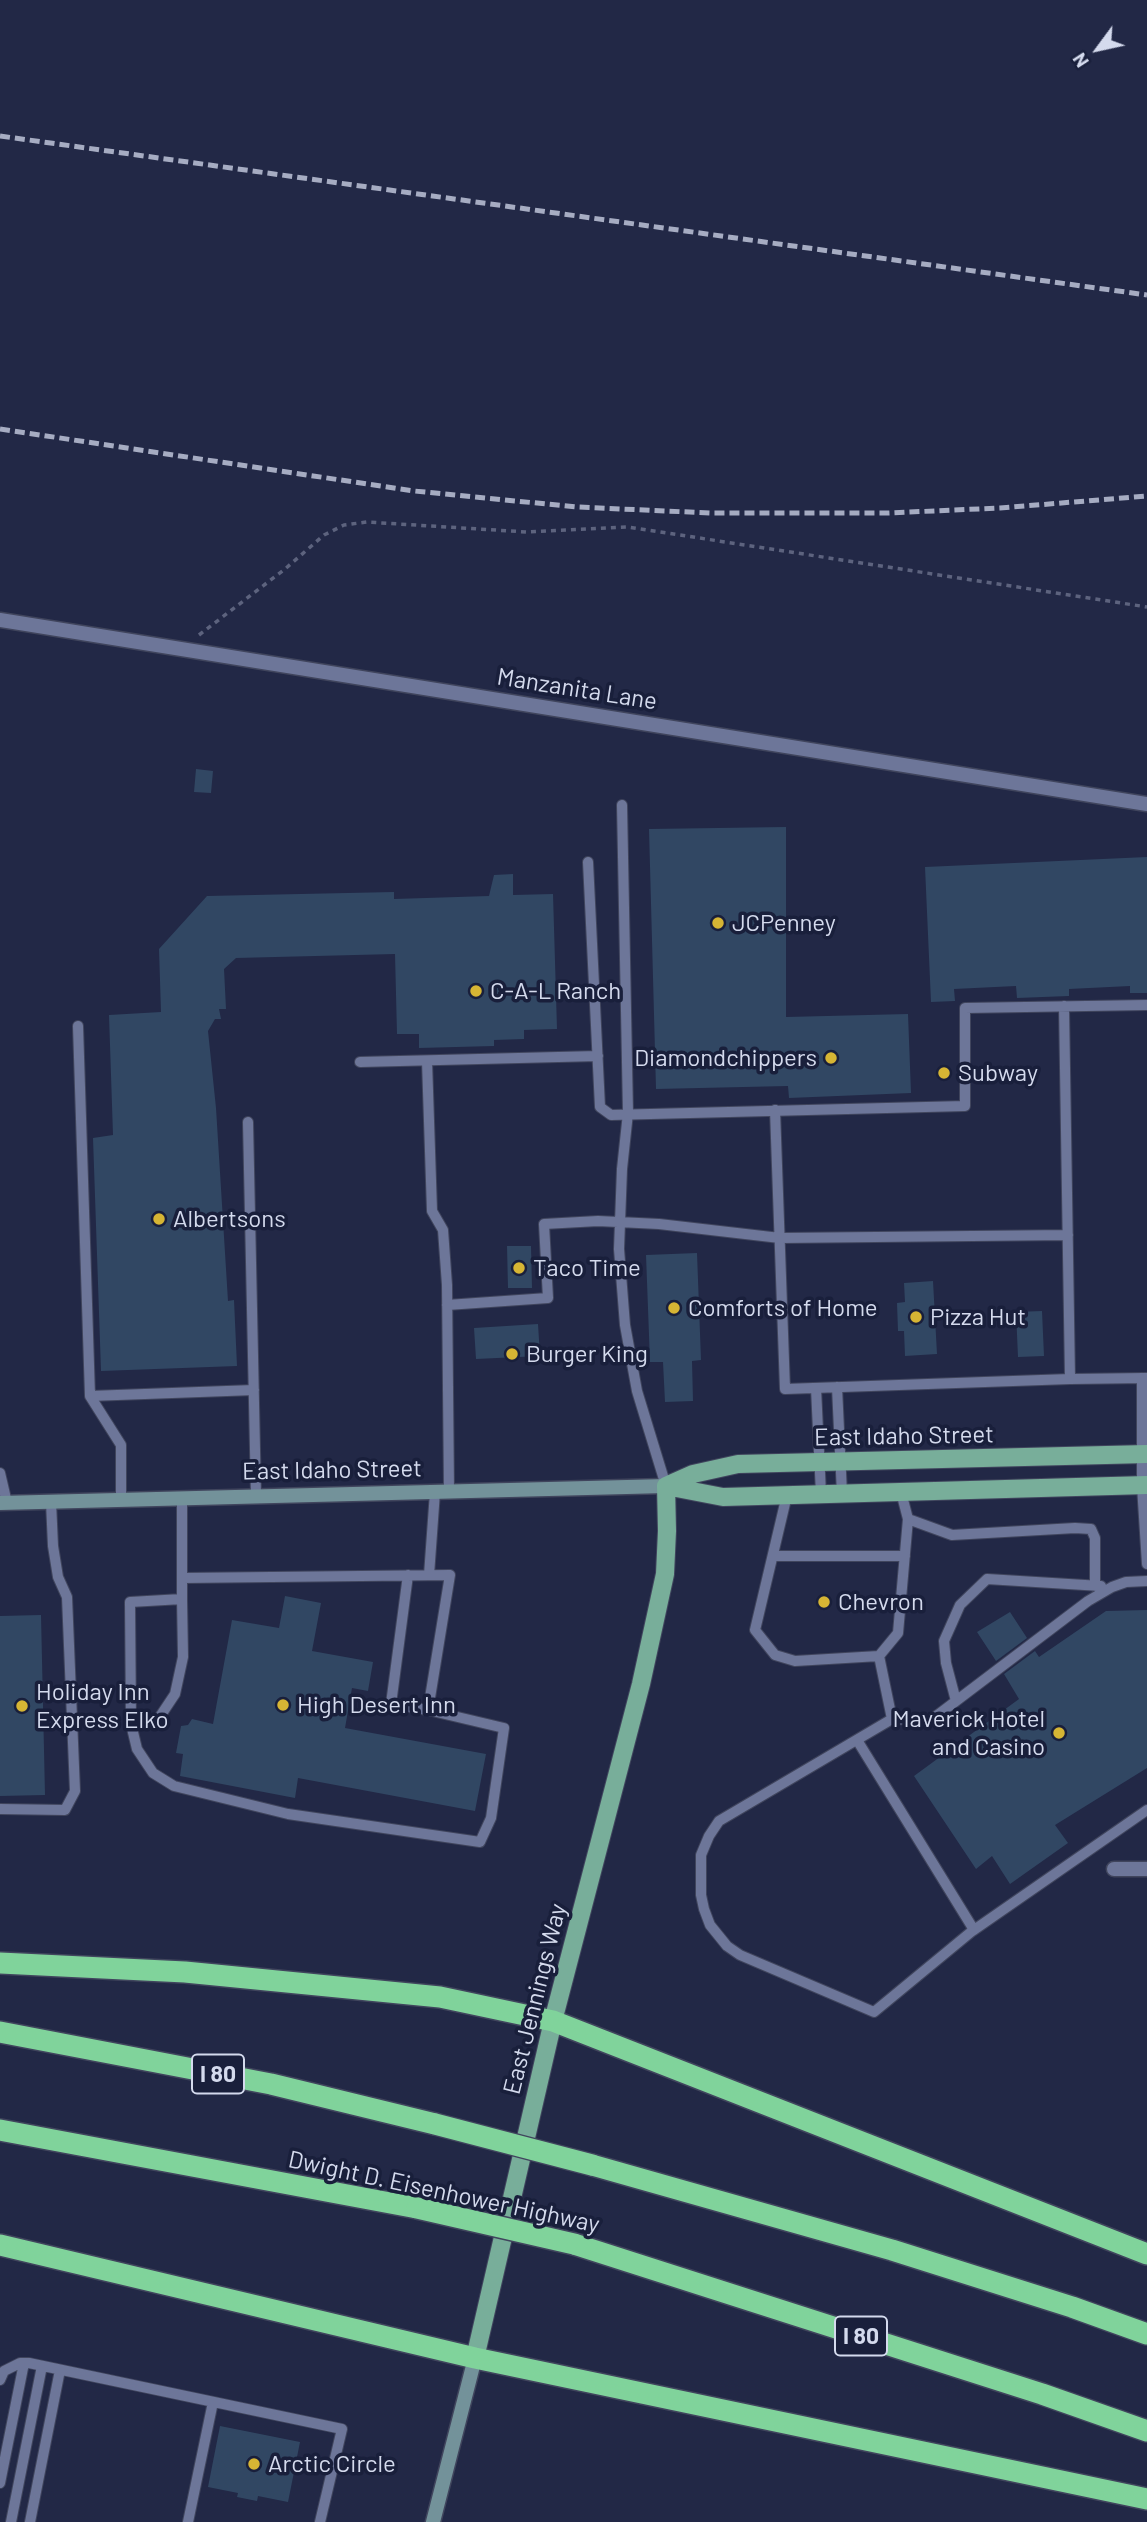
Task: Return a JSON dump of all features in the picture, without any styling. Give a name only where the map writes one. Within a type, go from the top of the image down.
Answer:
[{"type":"highway","points":[[0,1963],[185,1972],[440,1997],[553,2021],[1147,2254]]},
{"type":"highway","name":"I 80","points":[[0,2032],[271,2084],[592,2165],[892,2250],[1072,2307],[1147,2334]]},
{"type":"highway","name":"Dwight D. Eisenhower Highway","points":[[0,2130],[417,2208],[574,2244],[1042,2394],[1147,2431]]},
{"type":"highway","points":[[0,2245],[475,2358],[1147,2499]]},
{"type":"main road","name":"East Idaho Street","points":[[666,1486],[693,1474],[738,1464],[1144,1454]]},
{"type":"main road","name":"East Idaho Street","points":[[666,1486],[708,1496],[1144,1485]]},
{"type":"main road","name":"East Jennings Way","points":[[475,2358],[553,2021],[641,1684],[660,1598],[665,1574],[667,1539],[666,1486]]},
{"type":"street","name":"Manzanita Lane","points":[[0,620],[1147,804]]},
{"type":"street","name":"East Idaho Street","points":[[4,1503],[666,1486]]},
{"type":"street","points":[[1114,1869],[1147,1869]]},
{"type":"street","name":"East Jennings Way","points":[[433,2522],[475,2358]]},
{"type":"lane","points":[[621,805],[628,1113],[622,1169],[619,1249],[625,1325],[640,1402],[666,1486]]},
{"type":"lane","points":[[588,862],[600,1107],[611,1115],[965,1106],[965,1008],[1147,1005]]},
{"type":"lane","points":[[1064,1006],[1070,1379]]},
{"type":"lane","points":[[78,1026],[90,1396],[121,1445],[121,1501]]},
{"type":"lane","points":[[360,1062],[597,1056]]},
{"type":"lane","points":[[427,1061],[432,1211],[443,1230],[447,1305],[442,1492],[429,1575]]},
{"type":"lane","points":[[775,1110],[785,1389],[1145,1378],[1144,1485],[1147,1564]]},
{"type":"lane","points":[[248,1122],[256,1496]]},
{"type":"lane","points":[[447,1305],[548,1298],[544,1224],[620,1222],[779,1238],[1068,1235]]},
{"type":"lane","points":[[837,1387],[842,1494]]},
{"type":"lane","points":[[816,1388],[821,1494]]},
{"type":"lane","points":[[90,1396],[254,1390]]},
{"type":"lane","points":[[0,1473],[4,1503]]},
{"type":"lane","points":[[787,1495],[755,1630],[775,1655],[795,1661],[879,1656],[898,1633],[908,1519],[901,1492]]},
{"type":"lane","points":[[131,1724],[157,1721],[175,1694],[183,1657],[182,1499]]},
{"type":"lane","points":[[0,1809],[65,1810],[75,1791],[67,1597],[58,1577],[54,1556],[51,1502]]},
{"type":"lane","points":[[908,1519],[952,1535],[1091,1529],[1096,1538],[1096,1586]]},
{"type":"lane","points":[[772,1556],[905,1556]]},
{"type":"lane","points":[[181,1599],[130,1602],[131,1724],[137,1749],[153,1773],[174,1786],[288,1814],[481,1842],[491,1818],[504,1728],[391,1704],[408,1575]]},
{"type":"lane","points":[[181,1578],[450,1575],[428,1710]]},
{"type":"lane","points":[[956,1701],[946,1663],[944,1641],[960,1605],[987,1579],[1112,1587]]},
{"type":"lane","points":[[1147,1581],[1126,1582],[1088,1601],[931,1720],[892,1719],[719,1821],[701,1855],[701,1895],[710,1926],[727,1946],[740,1955],[874,2012],[974,1930],[1147,1810]]},
{"type":"lane","points":[[879,1656],[892,1719]]},
{"type":"lane","points":[[857,1740],[974,1930]]},
{"type":"lane","points":[[0,2483],[24,2363]]},
{"type":"lane","points":[[0,2380],[4,2371],[24,2363],[342,2429],[320,2522]]},
{"type":"lane","points":[[10,2522],[42,2366]]},
{"type":"lane","points":[[30,2522],[60,2370]]},
{"type":"lane","points":[[188,2522],[213,2402]]},
{"type":"path","points":[[181,649],[285,569],[324,535],[354,523],[526,533],[628,527],[1147,607]]},
{"type":"building","points":[[196,769],[213,771],[211,793],[194,792]]},
{"type":"building","name":"JCPenney","points":[[786,827],[786,1017],[908,1014],[911,1093],[789,1098],[788,1086],[656,1089],[649,829]]},
{"type":"building","points":[[1147,857],[1147,993],[1130,993],[1130,986],[1069,989],[1069,996],[1017,998],[1016,986],[954,989],[955,1001],[931,1002],[925,867]]},
{"type":"building","points":[[513,874],[513,895],[553,894],[557,1029],[524,1030],[524,1039],[494,1040],[494,1046],[419,1048],[419,1034],[397,1034],[395,954],[236,958],[224,969],[226,1009],[219,1009],[221,1019],[215,1019],[208,1031],[216,1108],[228,1301],[234,1300],[237,1366],[101,1371],[93,1138],[113,1135],[109,1015],[161,1012],[159,949],[207,896],[394,892],[394,899],[489,896],[494,875]]},
{"type":"building","points":[[507,1246],[531,1246],[532,1288],[508,1288]]},
{"type":"building","name":"Comforts of Home","points":[[697,1253],[701,1360],[692,1361],[693,1401],[665,1402],[663,1362],[650,1362],[646,1255]]},
{"type":"building","name":"Pizza Hut","points":[[933,1281],[937,1354],[905,1356],[904,1331],[898,1331],[897,1303],[905,1302],[904,1283]]},
{"type":"building","points":[[1042,1311],[1044,1356],[1018,1357],[1016,1312]]},
{"type":"building","points":[[538,1324],[540,1356],[476,1359],[474,1328]]},
{"type":"building","name":"High Desert Inn","points":[[285,1596],[321,1603],[312,1651],[373,1662],[368,1691],[352,1688],[345,1728],[486,1754],[475,1811],[298,1778],[295,1798],[180,1776],[183,1754],[176,1753],[181,1726],[188,1725],[192,1719],[213,1724],[232,1620],[279,1628]]},
{"type":"building","name":"Maverick Hotel and Casino","points":[[1147,1610],[1147,1768],[1055,1825],[1068,1843],[1010,1884],[992,1856],[976,1869],[914,1776],[1019,1699],[1004,1674],[1035,1651],[1039,1657],[1106,1611]]},
{"type":"building","points":[[1010,1612],[1027,1638],[996,1661],[977,1632]]},
{"type":"building","name":"Holiday Inn Express Elko","points":[[41,1615],[45,1795],[0,1796],[0,1616]]},
{"type":"building","name":"Arctic Circle","points":[[220,2426],[300,2442],[288,2502],[258,2496],[257,2501],[237,2497],[238,2493],[208,2487]]},
{"type":"railway","points":[[0,136],[1147,295]]},
{"type":"railway","points":[[0,429],[414,491],[577,507],[710,513],[888,513],[1000,508],[1147,496]]},
{"type":"place","name":"JCPenney","points":[[718,923]]},
{"type":"place","name":"C-A-L Ranch","points":[[476,991]]},
{"type":"place","name":"Diamondchippers","points":[[831,1058]]},
{"type":"place","name":"Subway","points":[[944,1073]]},
{"type":"place","name":"Albertsons","points":[[159,1219]]},
{"type":"place","name":"Taco Time","points":[[519,1268]]},
{"type":"place","name":"Comforts of Home","points":[[674,1308]]},
{"type":"place","name":"Pizza Hut","points":[[916,1317]]},
{"type":"place","name":"Burger King","points":[[512,1354]]},
{"type":"place","name":"Chevron","points":[[824,1602]]},
{"type":"place","name":"High Desert Inn","points":[[283,1705]]},
{"type":"place","name":"Holiday Inn Express Elko","points":[[22,1706]]},
{"type":"place","name":"Maverick Hotel and Casino","points":[[1059,1733]]},
{"type":"place","name":"Arctic Circle","points":[[254,2464]]}]
